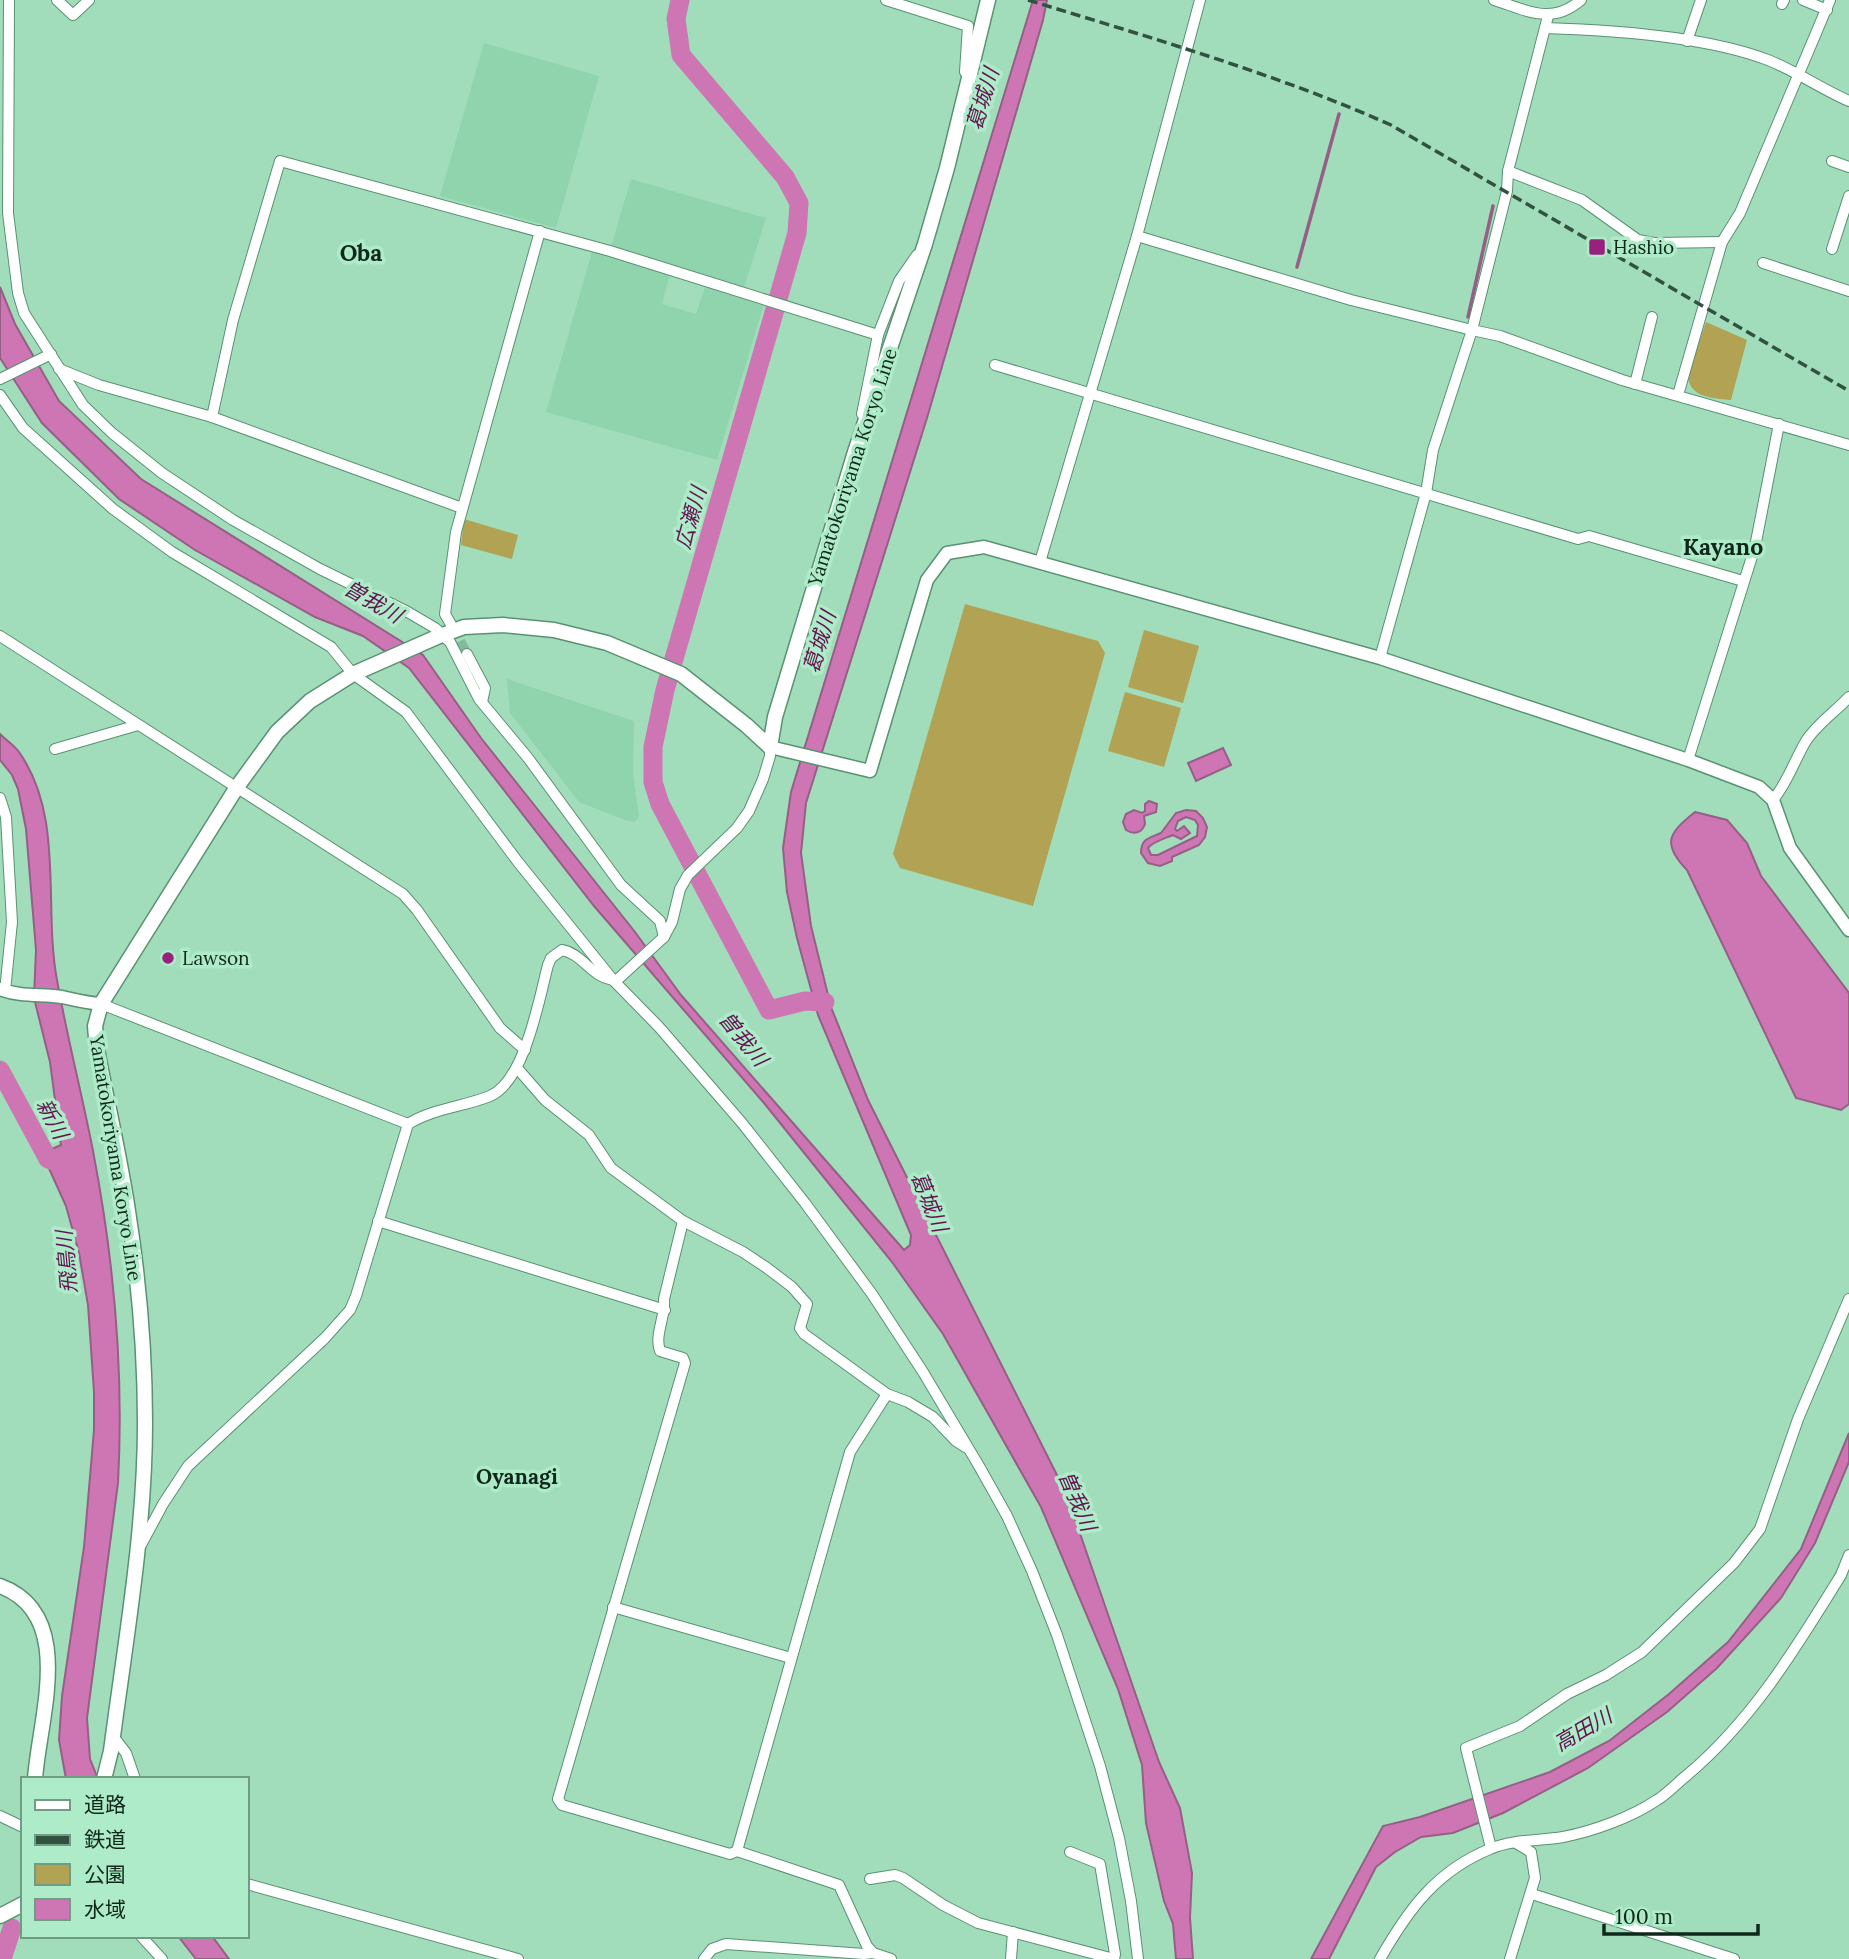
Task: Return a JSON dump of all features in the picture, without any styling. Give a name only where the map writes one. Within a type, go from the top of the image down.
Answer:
[{"type":"main road","name":"Yamatokoriyama Koryo Line","points":[[776,748],[775,717],[855,452],[925,244],[988,0]]},
{"type":"main road","name":"Yamatokoriyama Koryo Line","points":[[104,1777],[112,1744],[142,1499],[144,1385],[128,1210],[95,1026],[101,1004],[237,788],[277,732],[310,701],[359,672],[464,626],[503,625],[554,630],[607,643],[681,674],[776,748]]},
{"type":"main road","points":[[0,1586],[19,1596],[30,1606],[40,1622],[48,1646],[34,1777]]},
{"type":"main road","points":[[0,1916],[21,1905]]},
{"type":"street","points":[[9,0],[8,213],[18,293],[24,313],[48,355],[83,405],[112,433],[162,473],[233,520],[320,569],[444,633],[482,702],[528,758],[621,885],[660,921],[664,937]]},
{"type":"street","points":[[57,0],[73,15],[89,0]]},
{"type":"street","points":[[887,0],[968,26],[964,97]]},
{"type":"street","points":[[1040,562],[1137,236],[1200,0]]},
{"type":"street","points":[[1494,0],[1548,16],[1570,9],[1580,0]]},
{"type":"street","points":[[1687,41],[1700,0]]},
{"type":"street","points":[[1678,395],[1723,242],[1740,214],[1828,5],[1803,0]]},
{"type":"street","points":[[1380,658],[1426,493],[1433,450],[1472,330],[1507,191],[1507,171],[1548,16]]},
{"type":"street","points":[[1545,28],[1608,31],[1687,41],[1756,55],[1849,101]]},
{"type":"street","points":[[212,417],[233,320],[280,161],[540,231],[878,334]]},
{"type":"street","points":[[1832,161],[1849,167]]},
{"type":"street","points":[[1507,171],[1582,200],[1638,240],[1654,243],[1723,242]]},
{"type":"street","points":[[1832,249],[1849,196]]},
{"type":"street","points":[[444,633],[461,508],[540,231]]},
{"type":"street","points":[[1137,236],[1351,300],[1500,336],[1635,384],[1849,445]]},
{"type":"street","points":[[855,452],[878,334],[899,281],[925,244]]},
{"type":"street","points":[[1763,263],[1849,291]]},
{"type":"street","points":[[1635,384],[1653,317]]},
{"type":"street","points":[[0,379],[48,355]]},
{"type":"street","points":[[995,365],[1578,539],[1589,536],[1743,581]]},
{"type":"street","points":[[59,369],[99,384],[212,417],[461,508]]},
{"type":"street","points":[[0,395],[23,428],[113,509],[172,552],[331,648],[406,712],[518,862],[615,980],[668,1036],[742,1123],[806,1203],[873,1294],[923,1372],[1007,1516],[1032,1571],[1101,1766],[1131,1900],[1138,1959]]},
{"type":"street","points":[[1688,760],[1755,547],[1779,424]]},
{"type":"street","points":[[615,980],[664,937],[680,889],[688,875],[737,828],[750,811],[770,757],[776,748],[870,771],[927,580],[947,553],[984,547],[1380,658],[1688,760],[1759,787],[1773,800],[1790,848],[1849,930]]},
{"type":"street","points":[[0,636],[403,894],[500,1028],[525,1050]]},
{"type":"street","points":[[467,654],[485,688],[482,702]]},
{"type":"street","points":[[1773,800],[1784,787],[1807,740],[1822,722],[1849,698]]},
{"type":"street","points":[[55,750],[138,725]]},
{"type":"street","points":[[0,798],[6,817],[12,922],[3,990],[27,996],[101,1004],[408,1124]]},
{"type":"street","points":[[135,1559],[163,1504],[188,1466],[325,1338],[350,1310],[408,1124],[432,1112],[493,1095],[516,1068],[525,1050],[551,958],[562,950],[572,952],[598,976],[615,980]]},
{"type":"street","points":[[516,1068],[545,1100],[589,1135],[611,1168],[682,1221],[743,1252],[792,1287],[807,1304],[800,1328],[804,1334],[887,1394],[908,1402],[933,1417],[956,1441],[967,1448]]},
{"type":"street","points":[[378,1221],[665,1310]]},
{"type":"street","points":[[682,1221],[664,1299],[665,1310],[657,1344],[660,1351],[683,1358],[685,1363],[558,1799],[562,1804],[730,1854],[737,1851],[839,1885],[867,1946],[873,1953]]},
{"type":"street","points":[[1490,1846],[1466,1748],[1520,1726],[1567,1694],[1606,1675],[1642,1652],[1734,1563],[1759,1529],[1798,1419],[1849,1299]]},
{"type":"street","points":[[737,1851],[850,1452],[887,1394]]},
{"type":"street","points":[[142,1499],[153,1505],[163,1504]]},
{"type":"street","points":[[1380,1959],[1401,1922],[1419,1898],[1448,1871],[1490,1846],[1563,1837],[1602,1827],[1657,1801],[1714,1752],[1769,1687],[1834,1586],[1849,1555]]},
{"type":"street","points":[[613,1608],[791,1658]]},
{"type":"street","points":[[112,1744],[126,1753],[134,1777]]},
{"type":"street","points":[[0,1816],[21,1826]]},
{"type":"street","points":[[1510,1959],[1535,1878],[1535,1861],[1531,1852],[1516,1843]]},
{"type":"street","points":[[870,1880],[895,1875],[978,1923],[1114,1959],[1110,1916],[1100,1864],[1070,1852]]},
{"type":"street","points":[[248,1884],[518,1959]]},
{"type":"street","points":[[1532,1894],[1734,1959]]},
{"type":"street","points":[[1011,1959],[1013,1931]]},
{"type":"street","points":[[143,1938],[162,1959]]},
{"type":"street","points":[[704,1959],[712,1949],[726,1944],[864,1955],[873,1953],[891,1959]]},
{"type":"shaded area","points":[[484,43],[599,76],[556,228],[440,196]]},
{"type":"shaded area","points":[[631,179],[766,218],[744,288],[611,247]]},
{"type":"shaded area","points":[[592,252],[670,274],[662,304],[696,314],[706,284],[764,304],[717,460],[546,412]]},
{"type":"shaded area","points":[[507,679],[634,721],[633,774],[639,817],[634,822],[579,802],[510,713]]},
{"type":"green space","points":[[1706,322],[1747,340],[1731,400],[1703,395],[1692,388],[1689,382],[1688,374]]},
{"type":"green space","points":[[464,519],[518,535],[512,559],[461,545]]},
{"type":"green space","points":[[965,604],[1098,641],[1105,653],[1033,906],[900,868],[893,854]]},
{"type":"green space","points":[[1144,630],[1199,646],[1183,703],[1128,687]]},
{"type":"green space","points":[[1125,692],[1181,708],[1164,767],[1108,751]]},
{"type":"water","points":[[1033,0],[1047,0],[1043,20],[927,418],[806,803],[801,853],[811,926],[831,1007],[868,1100],[1066,1493],[1159,1762],[1180,1808],[1192,1873],[1190,1918],[1193,1959],[1176,1959],[1173,1924],[1164,1901],[1146,1823],[1142,1765],[1118,1689],[1041,1507],[943,1334],[892,1262],[764,1103],[594,906],[409,668],[363,636],[315,617],[195,550],[119,499],[42,423],[0,358],[0,287],[15,324],[59,401],[141,479],[423,655],[481,738],[635,932],[681,995],[904,1250],[910,1245],[911,1235],[818,1015],[787,892],[783,848],[791,792]]},
{"type":"water","points":[[0,734],[19,752],[33,777],[48,833],[53,952],[100,1192],[116,1316],[120,1400],[118,1483],[87,1718],[90,1759],[97,1777],[66,1777],[59,1740],[62,1696],[84,1547],[94,1430],[88,1305],[79,1253],[66,1206],[42,1153],[61,1145],[50,1062],[34,998],[36,950],[26,829],[18,789],[12,775],[0,760]]},
{"type":"water","points":[[1223,748],[1231,765],[1196,781],[1188,763]]},
{"type":"water","points":[[1149,801],[1157,804],[1156,812],[1144,816],[1145,824],[1140,831],[1126,830],[1123,822],[1126,814],[1134,810],[1142,813]]},
{"type":"water","points":[[1196,811],[1207,827],[1205,837],[1199,845],[1172,857],[1172,861],[1160,866],[1148,863],[1141,853],[1143,844],[1147,839],[1161,833],[1176,813]],"holes":[[[1186,817],[1195,820],[1198,825],[1197,836],[1158,855],[1151,855],[1148,848],[1156,842],[1173,835],[1181,839],[1190,833],[1184,826],[1177,831],[1175,829],[1178,821]]]},
{"type":"water","points":[[1695,812],[1727,820],[1747,843],[1761,876],[1849,993],[1849,1104],[1841,1110],[1796,1098],[1687,870],[1674,852],[1671,845],[1674,832]]},
{"type":"water","points":[[1849,1433],[1849,1462],[1815,1543],[1781,1598],[1717,1668],[1667,1712],[1588,1768],[1503,1813],[1453,1833],[1421,1837],[1395,1852],[1376,1867],[1329,1959],[1311,1959],[1383,1826],[1420,1817],[1550,1772],[1609,1741],[1669,1694],[1728,1642],[1801,1549]]},
{"type":"water","points":[[180,1938],[213,1938],[229,1959],[196,1959]]},
{"type":"waterway","name":"広瀬川","points":[[680,0],[676,19],[681,55],[785,177],[799,203],[797,233],[665,690],[653,747],[653,782],[660,804],[769,1010],[805,1001],[825,1002]]},
{"type":"waterway","points":[[1297,267],[1339,114]]},
{"type":"waterway","points":[[1468,317],[1493,206]]},
{"type":"waterway","name":"新川","points":[[0,1070],[48,1159],[63,1164]]},
{"type":"waterway","points":[[2,1959],[12,1928]]},
{"type":"tunnel","points":[[453,628],[467,654]]},
{"type":"railway","points":[[1028,0],[1258,73],[1391,125],[1849,391]]},
{"type":"place","name":"Hashio","points":[[1597,247]]},
{"type":"place","name":"Lawson","points":[[168,958]]},
{"type":"district","name":"Oba","points":[[361,253]]},
{"type":"district","name":"Kayano","points":[[1723,547]]},
{"type":"district","name":"Oyanagi","points":[[517,1477]]},
{"type":"water label","name":"葛城川","points":[[983,99]]},
{"type":"water label","name":"曽我川","points":[[373,602]]},
{"type":"water label","name":"葛城川","points":[[820,642]]},
{"type":"water label","name":"曽我川","points":[[743,1039]]},
{"type":"water label","name":"葛城川","points":[[929,1202]]},
{"type":"water label","name":"飛鳥川","points":[[67,1262]]},
{"type":"water label","name":"曽我川","points":[[1077,1501]]},
{"type":"water label","name":"高田川","points":[[1583,1730]]}]
